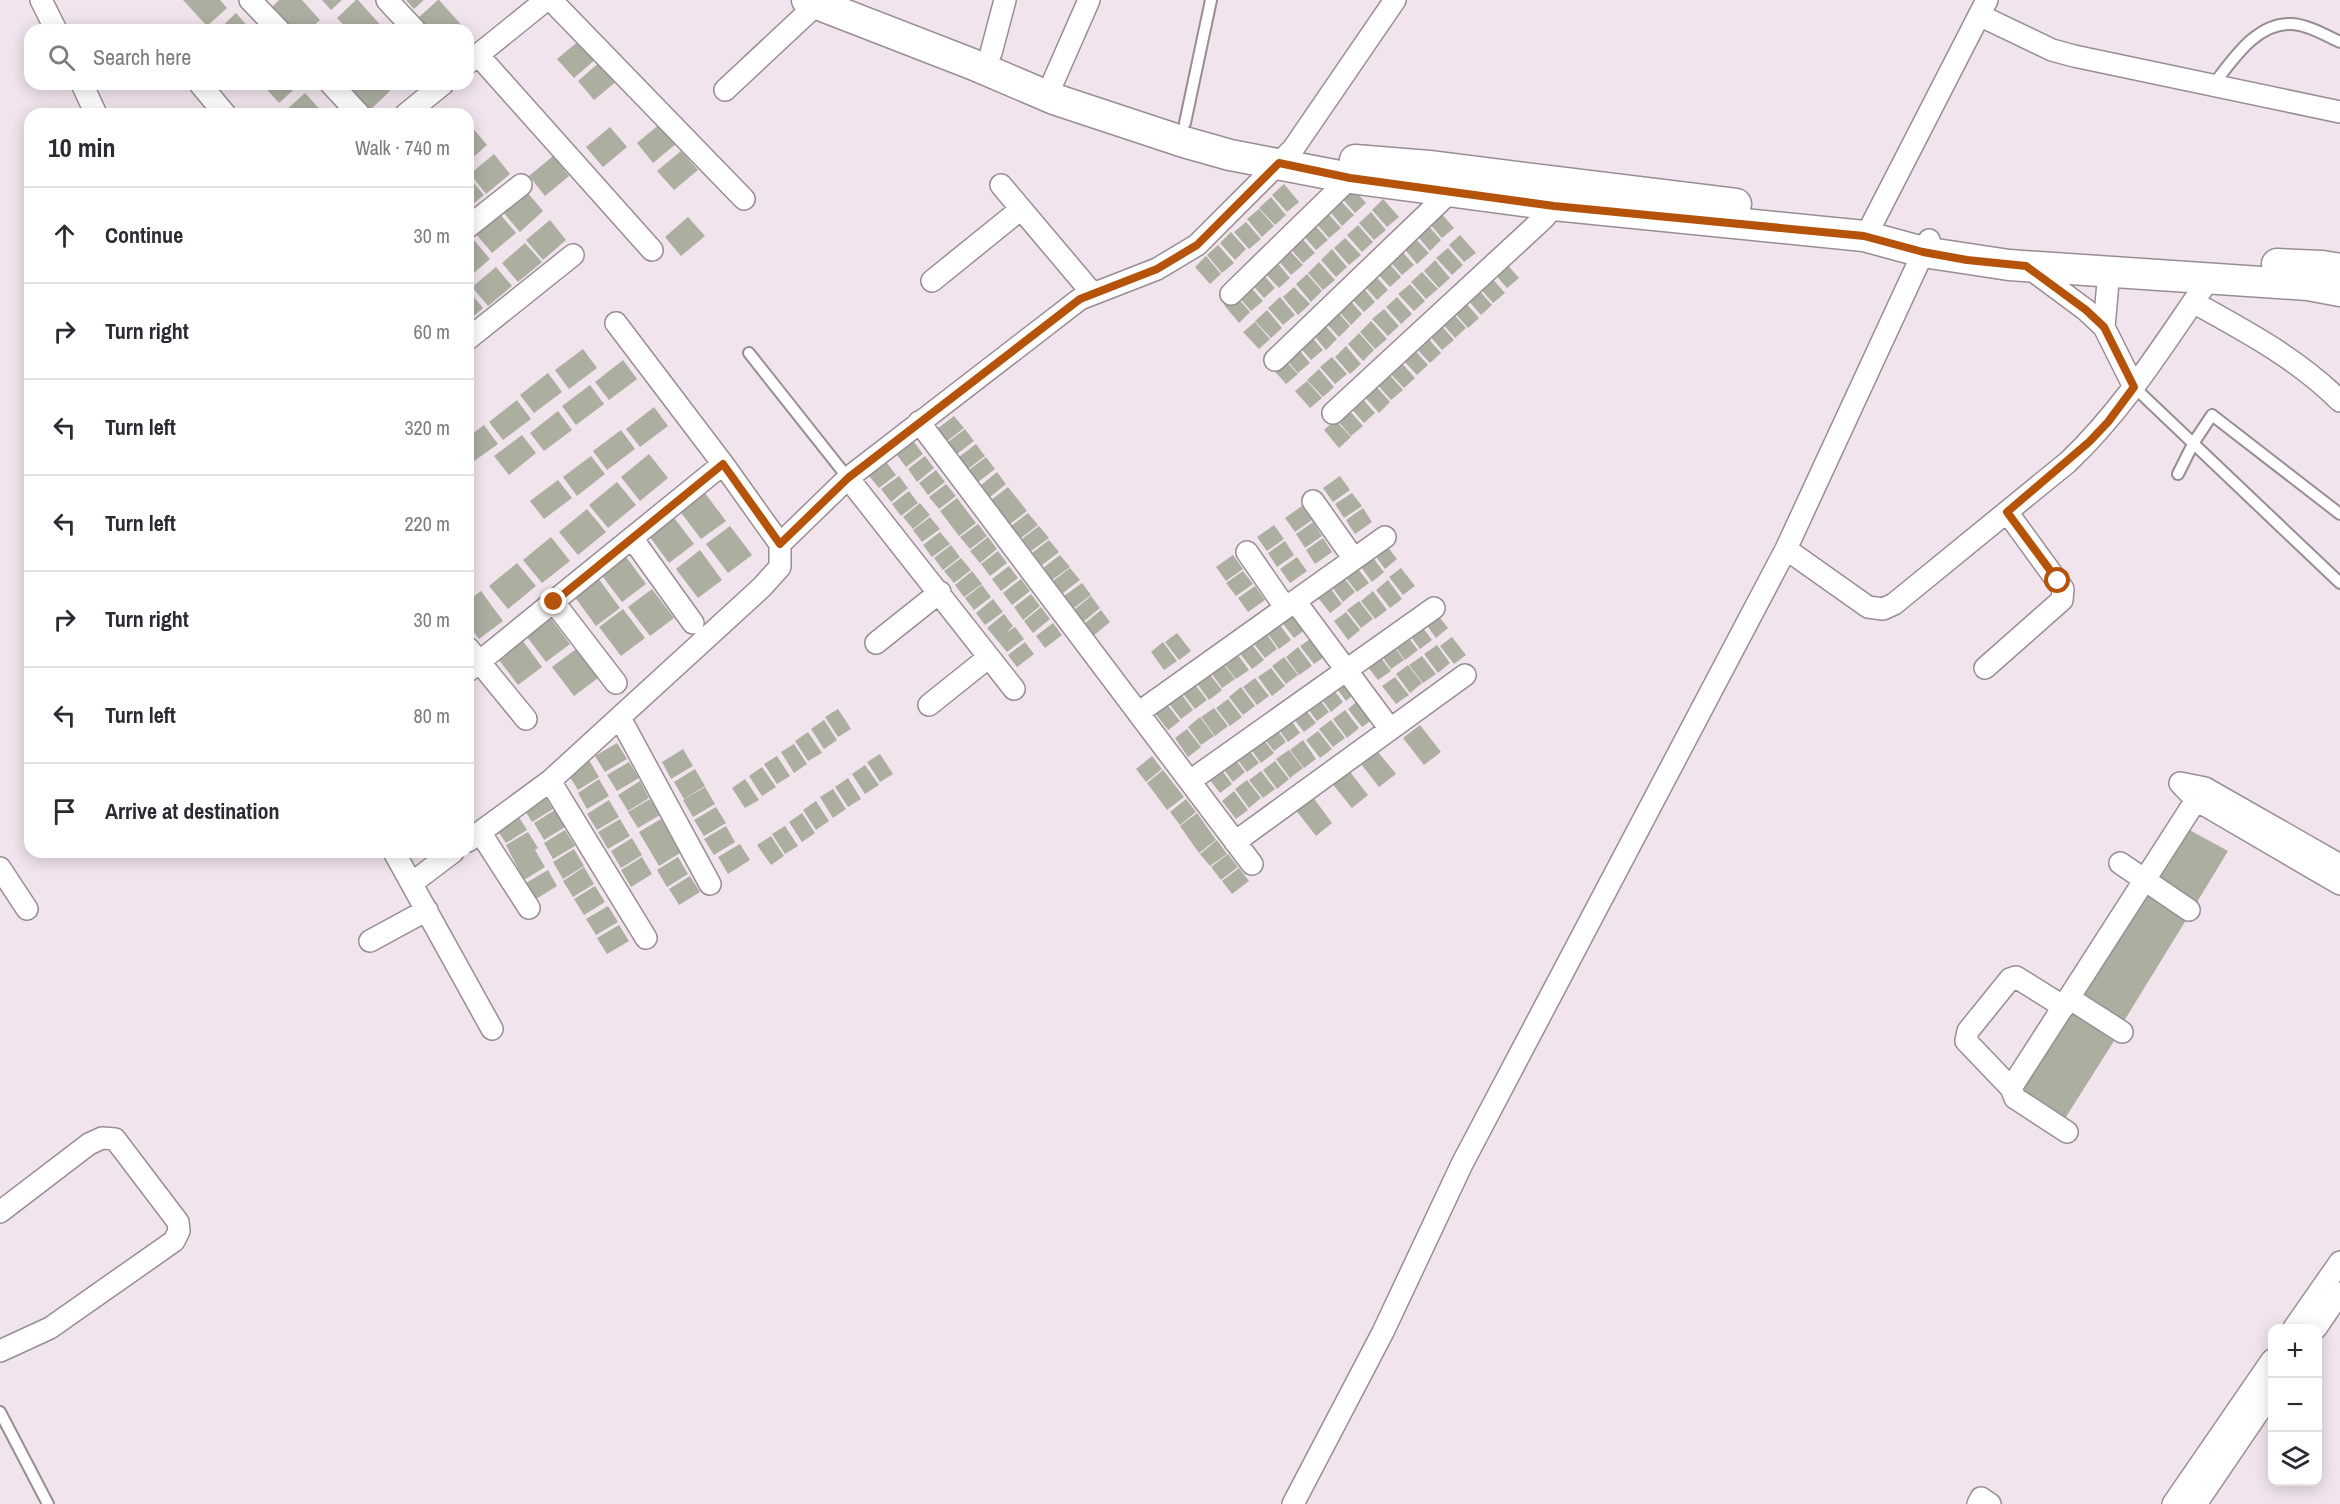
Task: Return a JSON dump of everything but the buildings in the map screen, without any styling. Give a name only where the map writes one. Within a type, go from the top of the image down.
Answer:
[{"type":"street","points":[[41,0],[53,24]]},
{"type":"street","points":[[250,0],[273,24]]},
{"type":"street","points":[[387,0],[409,24]]},
{"type":"street","points":[[474,58],[546,0]]},
{"type":"street","points":[[551,0],[744,199]]},
{"type":"street","points":[[860,0],[991,53],[1053,82],[1350,178],[1450,192],[1672,195],[1872,224],[1927,245],[1988,262],[2109,271],[2201,290],[2308,285],[2340,291]]},
{"type":"street","points":[[991,53],[1005,0]]},
{"type":"street","points":[[1053,82],[1089,0]]},
{"type":"street","points":[[780,544],[848,478],[1080,299],[1157,269],[1197,245],[1286,156],[1395,0]]},
{"type":"street","points":[[725,90],[812,2],[972,64],[1054,99],[1230,155],[1318,155],[1555,193],[1927,245],[2069,256],[2117,256],[2322,266],[2340,269]]},
{"type":"street","points":[[1872,224],[1986,12],[2020,36],[2052,50],[2097,62],[2340,112]]},
{"type":"street","points":[[474,60],[652,250]]},
{"type":"street","points":[[85,90],[93,108]]},
{"type":"street","points":[[203,90],[214,108]]},
{"type":"street","points":[[337,90],[353,108]]},
{"type":"street","points":[[413,108],[435,90]]},
{"type":"street","points":[[1230,294],[1350,178]]},
{"type":"street","points":[[474,222],[521,185]]},
{"type":"street","points":[[1000,185],[1093,294]]},
{"type":"street","points":[[1275,360],[1450,192]]},
{"type":"street","points":[[1333,413],[1543,219],[1555,193]]},
{"type":"street","points":[[933,281],[1021,209]]},
{"type":"street","points":[[1293,1504],[1383,1332],[1462,1164],[1786,549],[1927,245]]},
{"type":"street","points":[[474,334],[573,255]]},
{"type":"street","points":[[2026,266],[2086,310],[2104,327],[2134,387]]},
{"type":"street","points":[[2104,327],[2109,271]]},
{"type":"street","points":[[1786,549],[1868,607],[1882,609],[1894,604],[2089,442],[2108,422],[2134,387],[2201,290]]},
{"type":"street","points":[[2201,290],[2338,398]]},
{"type":"street","points":[[529,908],[474,837],[550,781],[762,587],[780,567],[780,544],[723,464],[616,323]]},
{"type":"street","points":[[919,422],[1252,864]]},
{"type":"street","points":[[474,659],[554,602],[723,464]]},
{"type":"street","points":[[848,478],[940,592],[1014,689]]},
{"type":"street","points":[[1313,501],[1354,559]]},
{"type":"street","points":[[1985,668],[2062,600],[2063,589],[2007,512]]},
{"type":"street","points":[[1138,713],[1385,537]]},
{"type":"street","points":[[632,538],[693,623]]},
{"type":"street","points":[[1247,552],[1346,670],[1390,729]]},
{"type":"street","points":[[876,643],[940,592]]},
{"type":"street","points":[[554,602],[616,683]]},
{"type":"street","points":[[1190,782],[1434,608]]},
{"type":"street","points":[[929,705],[990,657]]},
{"type":"street","points":[[474,662],[526,719]]},
{"type":"street","points":[[1235,842],[1465,675]]},
{"type":"street","points":[[620,718],[710,884]]},
{"type":"street","points":[[550,781],[646,938]]},
{"type":"street","points":[[2340,865],[2205,788],[2180,783],[2196,800],[2340,884]]},
{"type":"street","points":[[2012,1088],[2196,800]]},
{"type":"street","points":[[397,858],[492,1029]]},
{"type":"street","points":[[412,883],[445,858]]},
{"type":"street","points":[[2120,863],[2189,910]]},
{"type":"street","points":[[0,868],[27,909]]},
{"type":"street","points":[[370,941],[427,910]]},
{"type":"street","points":[[2067,1132],[2015,1098],[2012,1088],[1966,1041],[1968,1031],[2010,979],[2016,977],[2122,1032]]},
{"type":"street","points":[[0,1212],[89,1144],[102,1138],[115,1139],[178,1222],[179,1231],[174,1241],[50,1328],[0,1351]]},
{"type":"street","points":[[2317,1316],[2340,1262]]},
{"type":"street","points":[[2303,1324],[2317,1316],[2340,1293]]},
{"type":"street","points":[[2174,1504],[2268,1366]]},
{"type":"street","points":[[2196,1504],[2268,1398]]},
{"type":"street","points":[[1978,1504],[1981,1498],[1990,1504]]},
{"type":"lane","points":[[1185,123],[1211,0]]},
{"type":"lane","points":[[2213,85],[2243,47],[2275,26],[2291,24],[2309,28],[2340,42]]},
{"type":"lane","points":[[749,353],[848,478]]},
{"type":"lane","points":[[2134,387],[2340,583]]},
{"type":"lane","points":[[2178,474],[2194,442],[2212,415],[2340,514]]},
{"type":"lane","points":[[0,1412],[48,1504]]},
{"type":"route","points":[[554,602],[723,464],[780,544],[848,478],[1080,299],[1157,269],[1197,245],[1279,163],[1350,178],[1554,206],[1864,236],[1923,252],[1967,260],[2026,266],[2086,310],[2104,327],[2134,387],[2108,422],[2089,442],[2007,512],[2058,581]]}]
